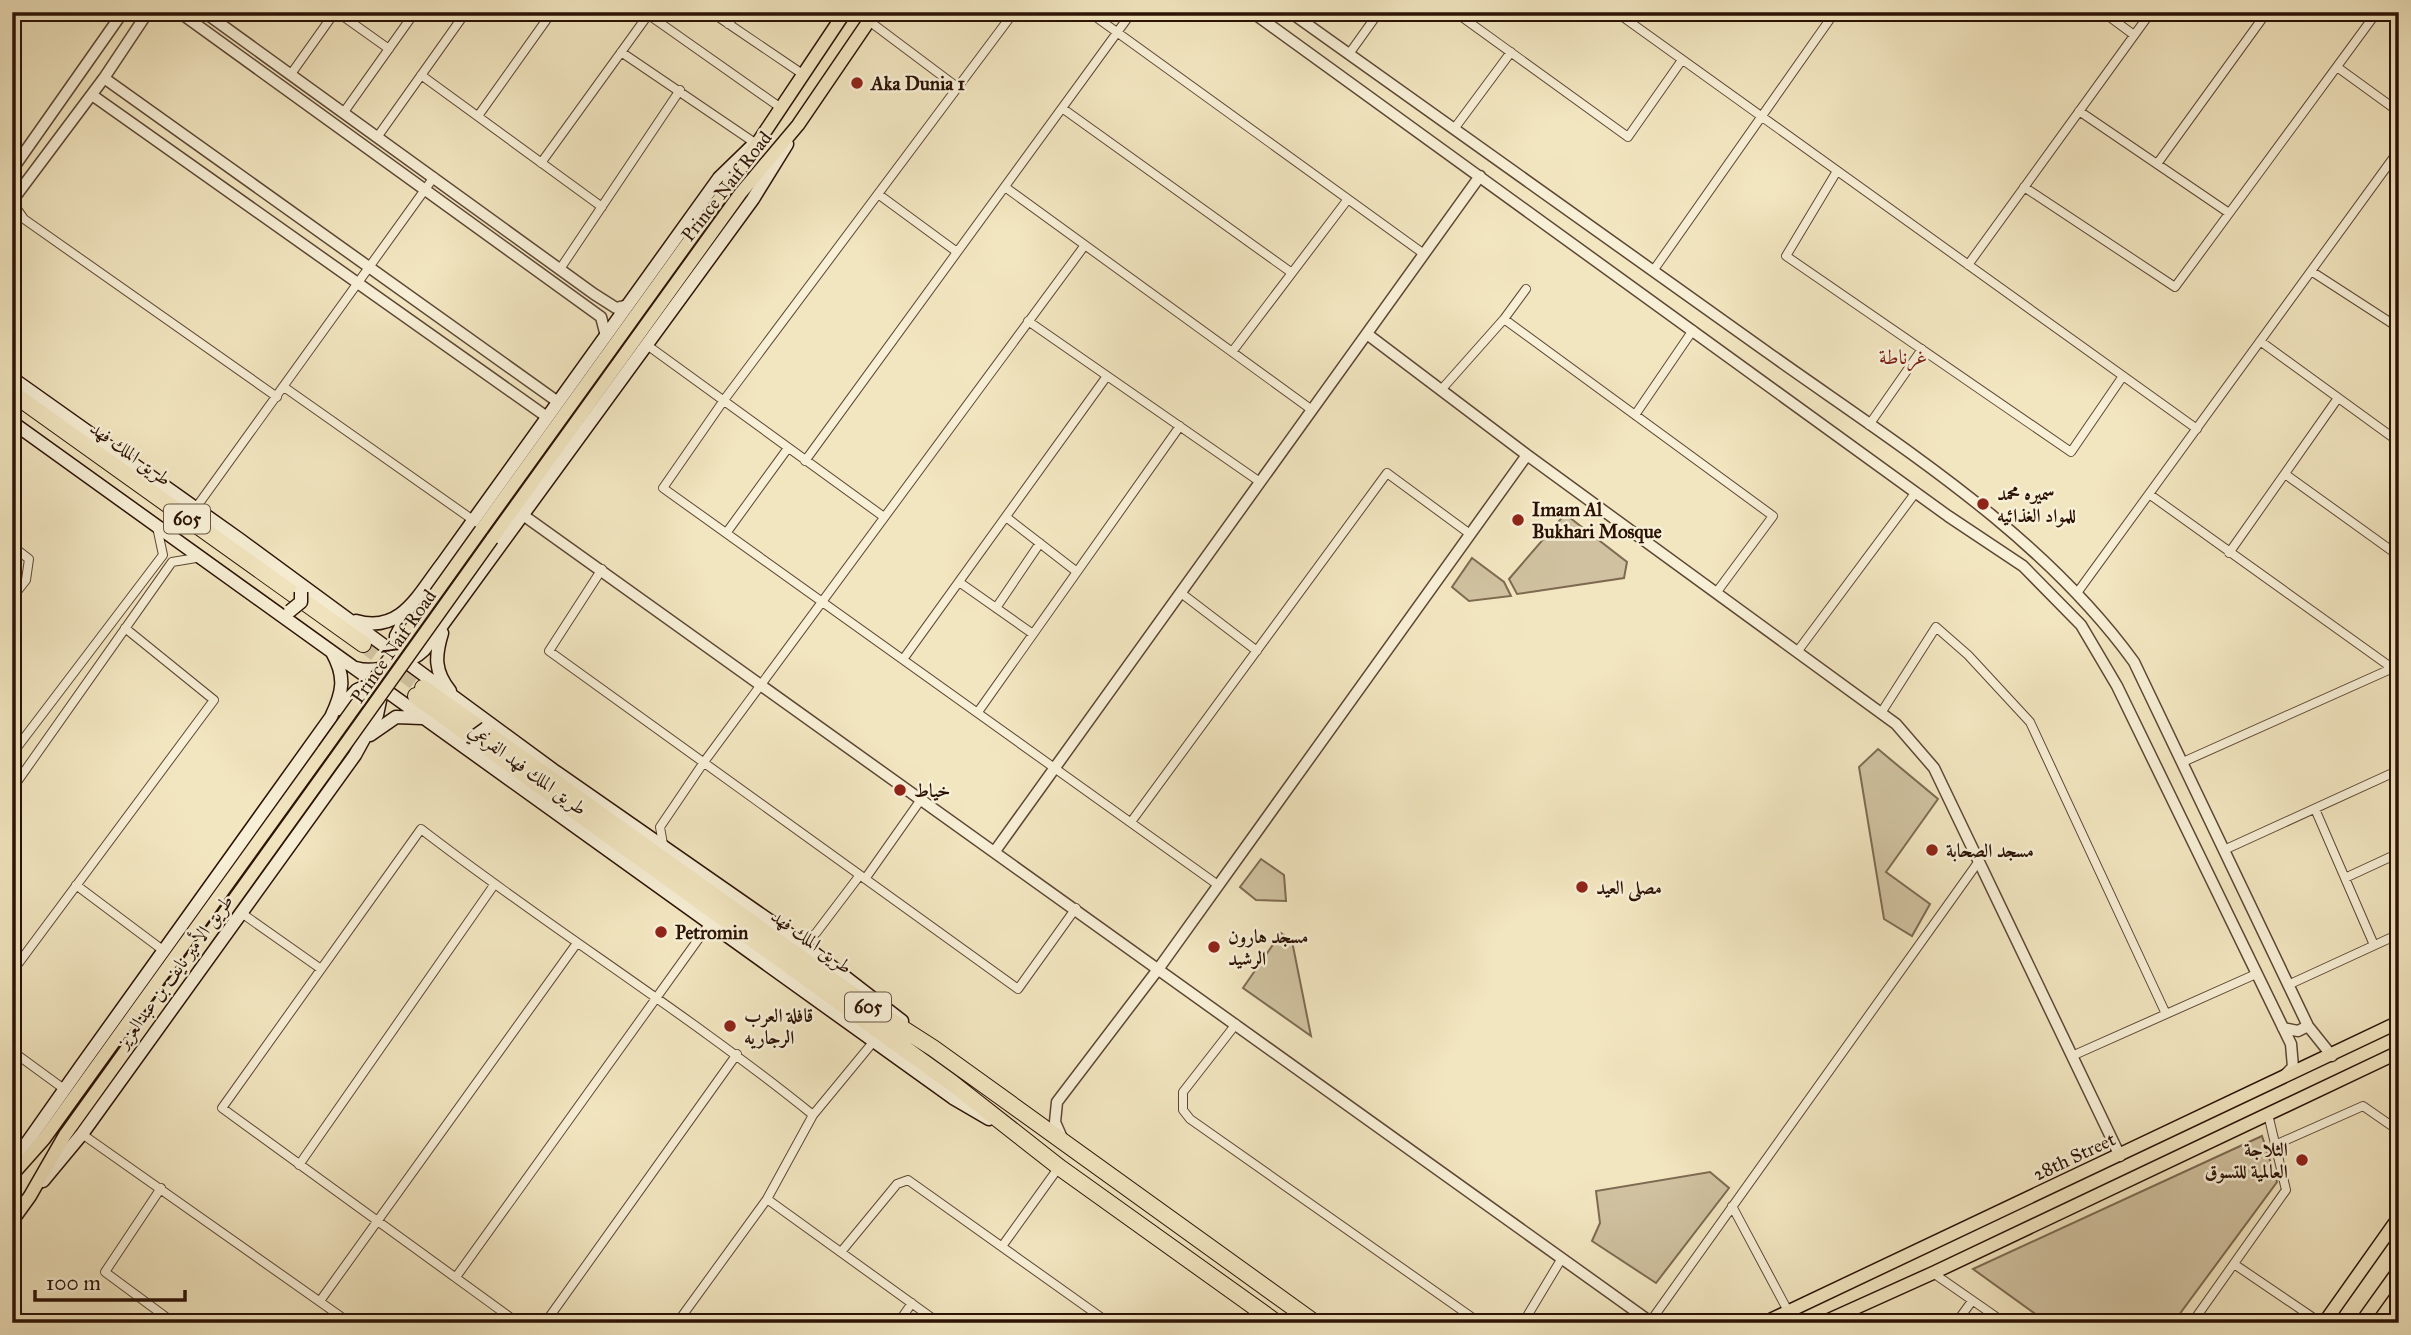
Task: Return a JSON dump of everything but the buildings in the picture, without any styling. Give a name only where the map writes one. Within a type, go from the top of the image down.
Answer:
[{"type":"highway","name":"طريق الملك فهد","points":[[12,394],[362,650]]},
{"type":"highway","name":"طريق الملك فهد","points":[[12,407],[362,650]]},
{"type":"highway","name":"طريق الملك فهد","points":[[415,690],[869,1007],[933,1048],[1313,1320]]},
{"type":"highway","name":"طريق الملك فهد","points":[[415,690],[941,1074],[1025,1142],[1268,1320]]},
{"type":"main road","name":"Prince Naif Road","points":[[418,595],[449,554],[477,525],[730,184],[801,73],[845,12]]},
{"type":"main road","name":"Prince Naif Road","points":[[446,623],[753,200],[798,125],[872,16]]},
{"type":"main road","name":"Prince Naif Road","points":[[30,1196],[65,1136],[492,539],[740,194],[798,125]]},
{"type":"main road","name":"Prince Naif Road","points":[[12,1175],[44,1139],[324,750],[547,417],[628,304],[719,178],[755,143]]},
{"type":"main road","points":[[12,378],[348,619],[365,624],[385,624],[400,616],[418,595]]},
{"type":"main road","points":[[12,422],[202,558],[283,610],[325,644],[337,661],[343,678],[341,696],[331,717]]},
{"type":"main road","points":[[449,554],[451,568],[461,578],[472,578],[480,574]]},
{"type":"main road","points":[[283,610],[302,602],[299,586]]},
{"type":"main road","name":"طريق الأمير نايف بن عبدالعزيز","points":[[12,1221],[82,1133],[355,755],[380,707],[396,636],[418,595]]},
{"type":"main road","points":[[348,619],[369,670],[389,671]]},
{"type":"main road","points":[[331,717],[357,690],[419,655],[446,623]]},
{"type":"main road","points":[[446,623],[436,652],[436,667],[454,696]]},
{"type":"main road","points":[[325,644],[383,656],[395,688],[415,690]]},
{"type":"main road","name":"طريق الملك فهد الفرعي","points":[[389,671],[415,690],[454,696],[556,772],[873,996],[933,1048]]},
{"type":"main road","name":"طريق الملك فهد الفرعي","points":[[415,690],[425,719],[953,1098],[1025,1142]]},
{"type":"main road","name":"طريق الأمير نايف بن عبدالعزيز","points":[[12,1169],[64,1089],[331,717]]},
{"type":"main road","points":[[364,740],[379,726],[396,717],[425,719]]},
{"type":"main road","points":[[324,729],[341,722],[351,728],[356,739],[355,755]]},
{"type":"main road","points":[[483,760],[475,747],[475,736],[486,728],[501,729]]},
{"type":"main road","name":"28th Street","points":[[1764,1323],[2399,1023]]},
{"type":"main road","points":[[1822,1323],[2399,1052]]},
{"type":"main road","points":[[2323,1323],[2399,1217]]},
{"type":"main road","points":[[2368,1320],[2399,1270]]},
{"type":"main road","points":[[12,1294],[16,1323]]},
{"type":"street","points":[[148,12],[92,95],[12,201],[24,219],[276,397]]},
{"type":"street","points":[[179,12],[601,317],[606,336]]},
{"type":"street","points":[[204,12],[616,308],[628,304]]},
{"type":"street","points":[[291,74],[336,12],[389,49]]},
{"type":"street","points":[[344,112],[415,12]]},
{"type":"street","points":[[378,136],[466,12]]},
{"type":"street","points":[[478,116],[552,12]]},
{"type":"street","points":[[710,12],[801,73]]},
{"type":"street","points":[[728,24],[737,12]]},
{"type":"street","points":[[1014,12],[724,400],[663,488],[904,658],[1218,886]]},
{"type":"street","points":[[1089,12],[1424,254]]},
{"type":"street","points":[[805,461],[1132,12]]},
{"type":"street","points":[[1252,12],[2022,566],[2081,625],[2116,686],[2291,1044],[2293,1067],[2281,1079]]},
{"type":"street","points":[[1290,12],[1869,425],[1969,499],[2056,571],[2105,623],[2134,662],[2308,1026],[2332,1056]]},
{"type":"street","points":[[1349,54],[1379,12]]},
{"type":"street","points":[[1455,12],[1628,137],[1682,60]]},
{"type":"street","points":[[1616,12],[2197,429]]},
{"type":"street","points":[[1653,271],[1835,12]]},
{"type":"street","points":[[2103,12],[2134,35]]},
{"type":"street","points":[[1968,265],[2151,12]]},
{"type":"street","points":[[2157,164],[2267,12]]},
{"type":"street","points":[[2025,187],[2175,287],[2377,12]]},
{"type":"street","points":[[12,170],[122,13]]},
{"type":"street","points":[[541,163],[646,14],[780,108]]},
{"type":"street","points":[[872,16],[957,88]]},
{"type":"street","points":[[621,52],[755,143]]},
{"type":"street","points":[[1454,129],[1511,52]]},
{"type":"street","points":[[2336,67],[2399,112]]},
{"type":"street","points":[[421,75],[602,207]]},
{"type":"street","points":[[104,78],[558,402]]},
{"type":"street","points":[[560,269],[680,90]]},
{"type":"street","points":[[92,95],[547,417]]},
{"type":"street","points":[[1062,108],[1292,273]]},
{"type":"street","points":[[2079,111],[2229,213]]},
{"type":"street","points":[[2077,593],[2399,150]]},
{"type":"street","points":[[1838,171],[1786,256],[2071,452],[2123,376]]},
{"type":"street","points":[[995,850],[1480,176]]},
{"type":"street","points":[[195,509],[434,177]]},
{"type":"street","points":[[1005,187],[1312,410]]},
{"type":"street","points":[[878,194],[957,252]]},
{"type":"street","points":[[1232,352],[1348,199]]},
{"type":"street","points":[[12,217],[24,219]]},
{"type":"street","points":[[664,846],[660,827],[704,762],[1085,245]]},
{"type":"street","points":[[2311,271],[2395,326],[2399,313]]},
{"type":"street","points":[[1441,390],[1504,319],[1526,289]]},
{"type":"street","points":[[1504,319],[1773,516],[1716,593]]},
{"type":"street","points":[[1028,321],[1260,482]]},
{"type":"street","points":[[1635,415],[1693,330]]},
{"type":"street","points":[[1367,334],[1527,455],[1896,724],[1934,768],[2120,1156]]},
{"type":"street","points":[[2260,341],[2399,442]]},
{"type":"street","points":[[647,345],[884,517]]},
{"type":"street","points":[[1869,425],[1922,349]]},
{"type":"street","points":[[510,391],[521,376]]},
{"type":"street","points":[[904,658],[1107,376]]},
{"type":"street","points":[[284,387],[477,525]]},
{"type":"street","points":[[2229,553],[2338,398]]},
{"type":"street","points":[[978,712],[1180,426]]},
{"type":"street","points":[[727,532],[788,448]]},
{"type":"street","points":[[1066,1143],[1055,1122],[1057,1102],[1159,968],[1527,455]]},
{"type":"street","points":[[1131,822],[1387,474],[1470,534]]},
{"type":"street","points":[[2285,474],[2399,556]]},
{"type":"street","points":[[1797,652],[1916,492]]},
{"type":"street","points":[[2149,494],[2396,671]]},
{"type":"street","points":[[523,515],[762,683],[1651,1322],[1979,861]]},
{"type":"street","points":[[1006,517],[1077,572]]},
{"type":"street","points":[[12,754],[163,555],[156,524]]},
{"type":"street","points":[[996,608],[1040,543]]},
{"type":"street","points":[[12,546],[29,559],[26,580],[12,598]]},
{"type":"street","points":[[12,789],[172,562],[202,558]]},
{"type":"street","points":[[602,569],[549,650],[1018,989],[1076,908]]},
{"type":"street","points":[[959,582],[1033,634]]},
{"type":"street","points":[[1181,593],[1256,651]]},
{"type":"street","points":[[1881,713],[1936,627],[1968,655],[2031,722],[2166,1014]]},
{"type":"street","points":[[12,972],[214,700],[125,628]]},
{"type":"street","points":[[2183,762],[2396,671]]},
{"type":"street","points":[[2224,850],[2399,770]]},
{"type":"street","points":[[796,940],[807,939],[816,933],[922,798]]},
{"type":"street","points":[[2315,809],[2374,945]]},
{"type":"street","points":[[518,1323],[222,1108],[421,829],[494,885],[737,1054],[813,1115]]},
{"type":"street","points":[[2345,878],[2399,853]]},
{"type":"street","points":[[76,885],[164,951]]},
{"type":"street","points":[[299,1165],[494,885]]},
{"type":"street","points":[[240,912],[321,969]]},
{"type":"street","points":[[456,1277],[710,923]]},
{"type":"street","points":[[2288,985],[2399,934]]},
{"type":"street","points":[[320,1301],[577,943]]},
{"type":"street","points":[[2072,1056],[2256,974]]},
{"type":"street","points":[[1236,1024],[1183,1092],[1180,1101],[1190,1119],[1480,1323]]},
{"type":"street","points":[[2283,1028],[2298,1031],[2308,1026]]},
{"type":"street","points":[[677,1323],[767,1199],[813,1115],[874,1041]]},
{"type":"street","points":[[12,1051],[64,1089]]},
{"type":"street","points":[[545,1323],[737,1054]]},
{"type":"street","points":[[2275,1146],[2363,1106],[2399,1131]]},
{"type":"street","points":[[2192,1323],[2286,1190],[2268,1114]]},
{"type":"street","points":[[82,1133],[350,1323]]},
{"type":"street","points":[[12,1138],[24,1147]]},
{"type":"street","points":[[1003,1245],[1059,1167]]},
{"type":"street","points":[[841,1252],[897,1184],[908,1180],[1003,1245],[1109,1323]]},
{"type":"street","points":[[161,1188],[105,1272],[174,1323]]},
{"type":"street","points":[[767,1199],[939,1323]]},
{"type":"street","points":[[1732,1206],[1788,1311]]},
{"type":"street","points":[[1523,1323],[1562,1258]]},
{"type":"street","points":[[2234,1264],[2323,1323]]},
{"type":"street","points":[[1933,1273],[2005,1323]]},
{"type":"street","points":[[1956,1323],[1972,1301]]},
{"type":"street","points":[[898,1323],[912,1303]]},
{"type":"shaded area","points":[[1565,514],[1627,562],[1624,578],[1517,594],[1509,579]]},
{"type":"shaded area","points":[[1472,558],[1504,582],[1511,596],[1469,601],[1452,587]]},
{"type":"shaded area","points":[[1878,749],[1938,799],[1886,872],[1930,904],[1912,936],[1884,919],[1859,767]]},
{"type":"shaded area","points":[[1261,859],[1284,875],[1286,901],[1256,900],[1240,887]]},
{"type":"shaded area","points":[[1281,933],[1292,941],[1311,1036],[1243,988]]},
{"type":"shaded area","points":[[2262,1136],[2277,1182],[2173,1323],[2048,1323],[1973,1269]]},
{"type":"shaded area","points":[[1710,1172],[1729,1188],[1656,1283],[1592,1241],[1600,1223],[1596,1191]]},
{"type":"tunnel","points":[[363,644],[423,688]]},
{"type":"place","name":"Aka Dunia 1","points":[[857,83]]},
{"type":"place","name":"سميره محمد للمواد الغذائيه","points":[[1983,504]]},
{"type":"place","name":"Imam Al Bukhari Mosque","points":[[1518,520]]},
{"type":"place","name":"خياط","points":[[900,790]]},
{"type":"place","name":"مسجد الصحابة","points":[[1932,850]]},
{"type":"place","name":"مصلى العيد","points":[[1582,887]]},
{"type":"place","name":"Petromin","points":[[661,932]]},
{"type":"place","name":"مسجد هارون الرشيد","points":[[1214,947]]},
{"type":"place","name":"قافلة العرب الرجاريه","points":[[730,1026]]},
{"type":"place","name":"الثلاجة العالمية للتسوق","points":[[2302,1160]]},
{"type":"district","name":"غرناطة","points":[[1903,357]]}]
